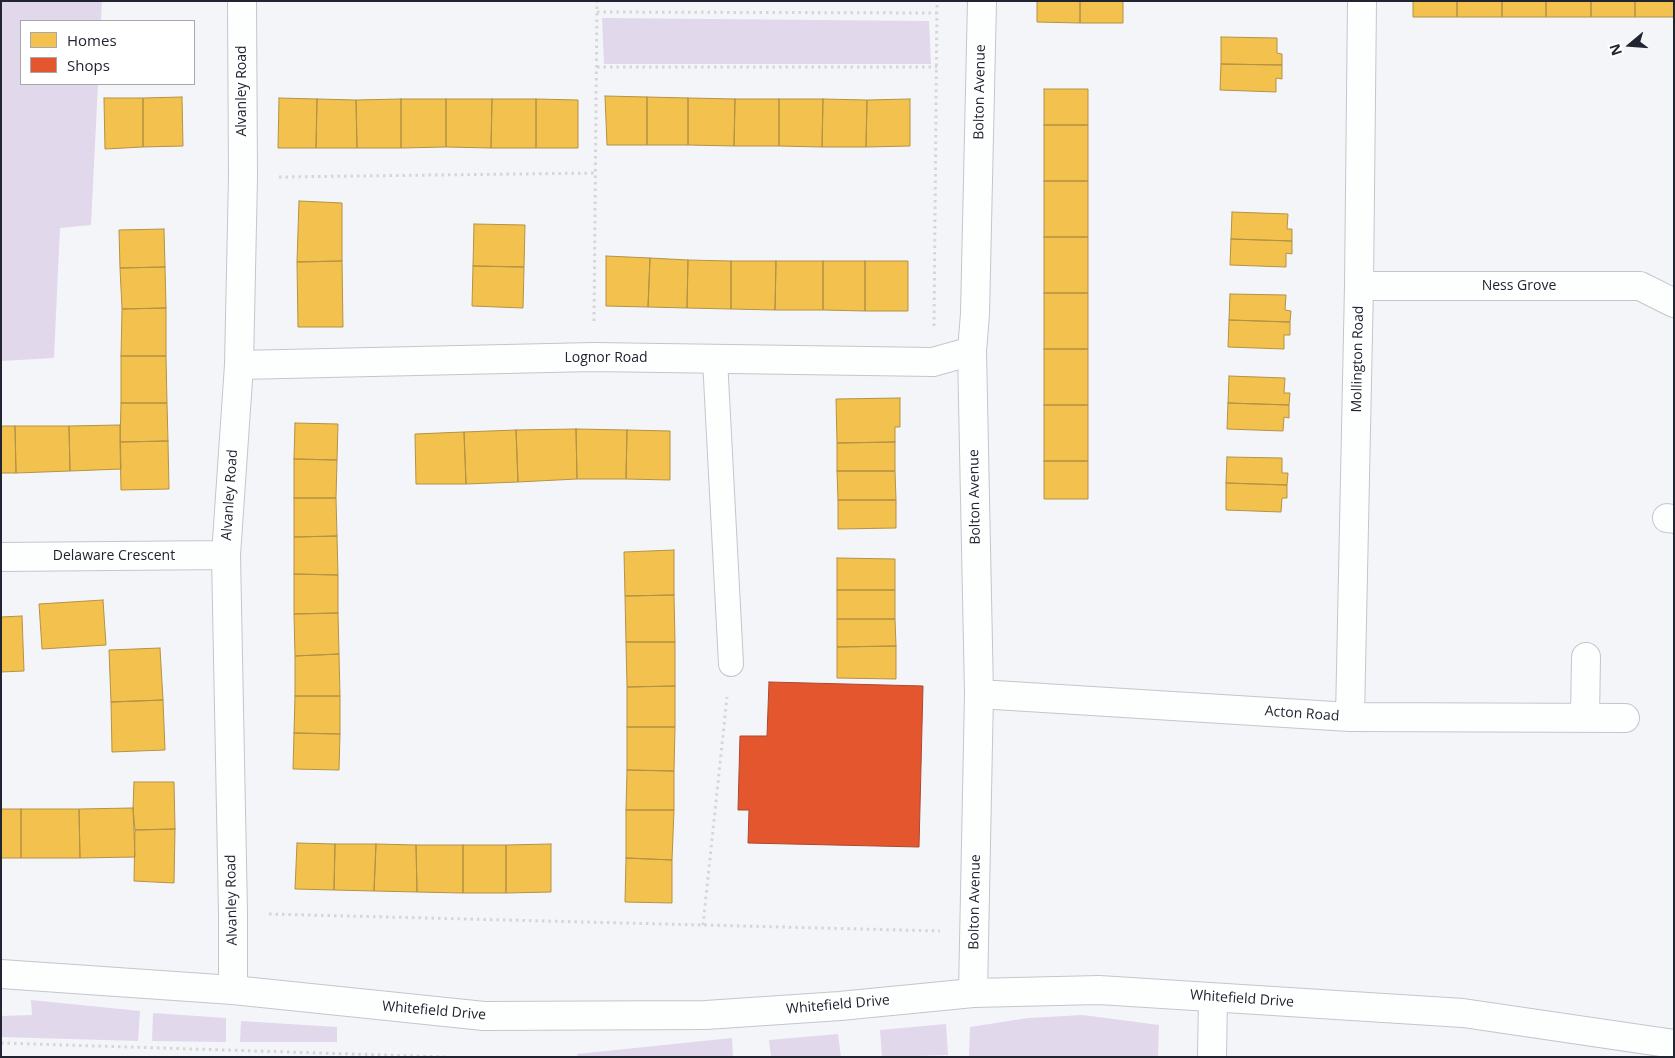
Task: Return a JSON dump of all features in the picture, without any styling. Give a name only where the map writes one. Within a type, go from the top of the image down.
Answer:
[{"type":"street","name":"Alvanley Road","points":[[233,990],[226,556],[239,365],[243,177],[242,1]]},
{"type":"street","name":"Bolton Avenue","points":[[973,993],[979,694],[972,351],[975,314],[982,1]]},
{"type":"street","name":"Mollington Road","points":[[1350,716],[1359,286],[1362,1]]},
{"type":"street","name":"Ness Grove","points":[[1359,286],[1640,286],[1674,303]]},
{"type":"street","name":"Lognor Road","points":[[239,365],[594,357],[933,362],[972,351]]},
{"type":"street","name":"Delaware Crescent","points":[[1,557],[226,556]]},
{"type":"street","points":[[1585,718],[1586,657]]},
{"type":"street","name":"Acton Road","points":[[979,694],[1350,716],[1625,718]]},
{"type":"street","name":"Whitefield Drive","points":[[1,974],[233,990],[484,1016],[706,1015],[840,1006],[973,993],[1098,990],[1463,1013],[1674,1044]]},
{"type":"street","points":[[1212,1057],[1213,998]]},
{"type":"lane","points":[[716,359],[731,664]]},
{"type":"path","points":[[594,357],[597,1]]},
{"type":"path","points":[[933,362],[937,1]]},
{"type":"path","points":[[597,12],[937,13]]},
{"type":"path","points":[[597,67],[937,67]]},
{"type":"path","points":[[243,177],[597,173]]},
{"type":"path","points":[[703,925],[731,664]]},
{"type":"path","points":[[233,913],[974,932]]},
{"type":"path","points":[[1,1043],[449,1057]]},
{"type":"shaded area","points":[[1,1],[102,1],[101,20],[20,20],[20,85],[98,85],[91,225],[60,228],[54,358],[1,361]]},
{"type":"shaded area","points":[[602,18],[929,21],[931,64],[604,64]]},
{"type":"shaded area","points":[[31,1000],[140,1011],[138,1041],[1,1037],[1,1016],[32,1015]]},
{"type":"shaded area","points":[[153,1013],[226,1018],[226,1042],[152,1041]]},
{"type":"shaded area","points":[[1083,1015],[1159,1025],[1158,1057],[969,1056],[970,1027],[1028,1018]]},
{"type":"shaded area","points":[[241,1021],[337,1027],[337,1042],[240,1042]]},
{"type":"shaded area","points":[[946,1024],[948,1055],[882,1057],[880,1030]]},
{"type":"shaded area","points":[[838,1034],[841,1057],[771,1057],[769,1040]]},
{"type":"shaded area","points":[[732,1038],[733,1057],[578,1057],[577,1054]]},
{"type":"building: Homes","points":[[1037,1],[1080,1],[1080,23],[1037,22]]},
{"type":"building: Homes","points":[[1080,1],[1123,1],[1123,23],[1080,23]]},
{"type":"building: Homes","points":[[1413,1],[1457,1],[1457,17],[1413,17]]},
{"type":"building: Homes","points":[[1457,1],[1502,1],[1502,17],[1457,17]]},
{"type":"building: Homes","points":[[1502,1],[1546,1],[1546,17],[1502,17]]},
{"type":"building: Homes","points":[[1546,1],[1591,1],[1591,17],[1546,17]]},
{"type":"building: Homes","points":[[1591,1],[1635,1],[1635,17],[1591,17]]},
{"type":"building: Homes","points":[[1635,1],[1674,1],[1674,17],[1635,17]]},
{"type":"building: Homes","points":[[1221,37],[1277,38],[1277,53],[1282,54],[1282,65],[1221,64]]},
{"type":"building: Homes","points":[[1221,64],[1282,65],[1282,79],[1276,78],[1276,92],[1220,90]]},
{"type":"building: Homes","points":[[1044,89],[1088,89],[1088,125],[1044,125]]},
{"type":"building: Homes","points":[[605,96],[647,97],[647,145],[607,145]]},
{"type":"building: Homes","points":[[182,97],[183,146],[143,147],[143,98]]},
{"type":"building: Homes","points":[[647,97],[688,98],[688,145],[647,145]]},
{"type":"building: Homes","points":[[104,98],[143,98],[143,147],[105,149]]},
{"type":"building: Homes","points":[[279,98],[317,99],[316,148],[278,148]]},
{"type":"building: Homes","points":[[688,98],[735,99],[734,146],[688,145]]},
{"type":"building: Homes","points":[[317,99],[356,100],[357,148],[316,148]]},
{"type":"building: Homes","points":[[401,99],[401,148],[357,148],[356,100]]},
{"type":"building: Homes","points":[[401,99],[446,99],[446,147],[401,148]]},
{"type":"building: Homes","points":[[446,99],[492,99],[491,148],[446,147]]},
{"type":"building: Homes","points":[[492,99],[536,99],[536,148],[491,148]]},
{"type":"building: Homes","points":[[536,99],[578,100],[578,148],[536,148]]},
{"type":"building: Homes","points":[[735,99],[779,99],[779,146],[734,146]]},
{"type":"building: Homes","points":[[779,99],[823,99],[822,147],[779,146]]},
{"type":"building: Homes","points":[[823,99],[867,100],[866,147],[822,147]]},
{"type":"building: Homes","points":[[910,99],[910,146],[866,147],[867,100]]},
{"type":"building: Homes","points":[[1044,125],[1088,125],[1088,181],[1044,181]]},
{"type":"building: Homes","points":[[1044,181],[1088,181],[1088,237],[1044,237]]},
{"type":"building: Homes","points":[[299,201],[342,203],[342,261],[297,262]]},
{"type":"building: Homes","points":[[1232,212],[1288,214],[1287,229],[1292,229],[1292,241],[1231,239]]},
{"type":"building: Homes","points":[[474,224],[525,225],[524,267],[473,266]]},
{"type":"building: Homes","points":[[164,229],[165,267],[120,268],[119,230]]},
{"type":"building: Homes","points":[[1044,237],[1088,237],[1088,293],[1044,293]]},
{"type":"building: Homes","points":[[1231,239],[1292,241],[1292,254],[1286,253],[1286,267],[1230,265]]},
{"type":"building: Homes","points":[[606,256],[650,258],[648,307],[606,306]]},
{"type":"building: Homes","points":[[650,258],[688,260],[687,308],[648,307]]},
{"type":"building: Homes","points":[[688,260],[731,261],[731,309],[687,308]]},
{"type":"building: Homes","points":[[342,261],[343,327],[298,327],[297,262]]},
{"type":"building: Homes","points":[[731,261],[776,261],[775,310],[731,309]]},
{"type":"building: Homes","points":[[776,261],[823,261],[823,310],[775,310]]},
{"type":"building: Homes","points":[[823,261],[865,261],[865,311],[823,310]]},
{"type":"building: Homes","points":[[865,261],[908,261],[908,311],[865,311]]},
{"type":"building: Homes","points":[[473,266],[524,267],[523,308],[472,306]]},
{"type":"building: Homes","points":[[165,267],[166,308],[122,309],[120,268]]},
{"type":"building: Homes","points":[[1044,293],[1088,293],[1088,349],[1044,349]]},
{"type":"building: Homes","points":[[1230,294],[1286,295],[1285,310],[1291,311],[1290,322],[1229,320]]},
{"type":"building: Homes","points":[[166,308],[166,356],[121,356],[122,309]]},
{"type":"building: Homes","points":[[1229,320],[1290,322],[1290,335],[1284,335],[1284,349],[1228,347]]},
{"type":"building: Homes","points":[[1044,349],[1088,349],[1088,405],[1044,405]]},
{"type":"building: Homes","points":[[121,356],[166,356],[167,403],[121,403]]},
{"type":"building: Homes","points":[[1229,376],[1285,378],[1284,393],[1290,393],[1289,405],[1228,403]]},
{"type":"building: Homes","points":[[900,398],[900,427],[895,427],[895,442],[837,443],[836,399]]},
{"type":"building: Homes","points":[[121,403],[167,403],[168,441],[120,442]]},
{"type":"building: Homes","points":[[1228,403],[1289,405],[1289,418],[1284,417],[1283,431],[1227,429]]},
{"type":"building: Homes","points":[[1044,405],[1088,405],[1088,461],[1044,461]]},
{"type":"building: Homes","points":[[295,423],[338,424],[337,460],[294,459]]},
{"type":"building: Homes","points":[[120,425],[121,469],[70,471],[69,426]]},
{"type":"building: Homes","points":[[1,426],[15,426],[16,473],[1,473]]},
{"type":"building: Homes","points":[[15,426],[69,426],[70,471],[16,473]]},
{"type":"building: Homes","points":[[576,429],[577,479],[518,482],[516,430]]},
{"type":"building: Homes","points":[[576,429],[627,430],[626,479],[577,479]]},
{"type":"building: Homes","points":[[516,430],[518,482],[466,484],[464,432]]},
{"type":"building: Homes","points":[[627,430],[670,431],[670,480],[626,479]]},
{"type":"building: Homes","points":[[464,432],[466,484],[416,484],[415,434]]},
{"type":"building: Homes","points":[[168,441],[169,489],[121,490],[120,442]]},
{"type":"building: Homes","points":[[895,442],[895,471],[837,471],[837,443]]},
{"type":"building: Homes","points":[[1227,457],[1282,458],[1282,473],[1288,473],[1287,485],[1226,483]]},
{"type":"building: Homes","points":[[294,459],[337,460],[336,498],[294,498]]},
{"type":"building: Homes","points":[[1044,461],[1088,461],[1088,499],[1044,499]]},
{"type":"building: Homes","points":[[837,471],[895,471],[896,500],[838,500]]},
{"type":"building: Homes","points":[[1226,483],[1287,485],[1287,498],[1282,498],[1281,512],[1226,510]]},
{"type":"building: Homes","points":[[294,498],[336,498],[337,536],[294,537]]},
{"type":"building: Homes","points":[[838,500],[896,500],[896,528],[838,529]]},
{"type":"building: Homes","points":[[337,536],[338,575],[294,574],[294,537]]},
{"type":"building: Homes","points":[[674,550],[674,595],[625,596],[624,552]]},
{"type":"building: Homes","points":[[837,558],[895,559],[895,590],[837,590]]},
{"type":"building: Homes","points":[[294,574],[338,575],[338,613],[294,614]]},
{"type":"building: Homes","points":[[837,590],[895,590],[895,619],[837,619]]},
{"type":"building: Homes","points":[[674,595],[675,642],[626,642],[625,596]]},
{"type":"building: Homes","points":[[103,600],[106,645],[42,649],[39,604]]},
{"type":"building: Homes","points":[[338,613],[339,654],[295,656],[294,614]]},
{"type":"building: Homes","points":[[22,616],[24,671],[1,672],[1,617]]},
{"type":"building: Homes","points":[[837,619],[895,619],[896,646],[837,647]]},
{"type":"building: Homes","points":[[626,642],[675,642],[675,686],[627,687]]},
{"type":"building: Homes","points":[[896,646],[896,679],[837,678],[837,647]]},
{"type":"building: Homes","points":[[160,648],[163,700],[111,702],[109,650]]},
{"type":"building: Homes","points":[[339,654],[340,696],[295,696],[295,656]]},
{"type":"building: Homes","points":[[675,686],[675,727],[627,727],[627,687]]},
{"type":"building: Homes","points":[[295,696],[340,696],[340,734],[294,733]]},
{"type":"building: Homes","points":[[163,700],[165,750],[112,752],[111,702]]},
{"type":"building: Homes","points":[[627,727],[675,727],[674,771],[627,770]]},
{"type":"building: Homes","points":[[294,733],[340,734],[339,770],[293,769]]},
{"type":"building: Homes","points":[[627,770],[674,771],[674,810],[626,810]]},
{"type":"building: Homes","points":[[134,782],[174,782],[175,829],[135,830],[133,808]]},
{"type":"building: Homes","points":[[133,808],[135,857],[80,858],[79,809]]},
{"type":"building: Homes","points":[[1,809],[21,809],[21,858],[1,858]]},
{"type":"building: Homes","points":[[21,809],[79,809],[80,858],[21,858]]},
{"type":"building: Homes","points":[[626,810],[674,810],[672,860],[626,858]]},
{"type":"building: Homes","points":[[175,829],[174,883],[134,881],[135,830]]},
{"type":"building: Homes","points":[[297,843],[335,844],[334,890],[295,889]]},
{"type":"building: Homes","points":[[335,844],[376,844],[374,891],[334,890]]},
{"type":"building: Homes","points":[[376,844],[416,845],[417,892],[374,891]]},
{"type":"building: Homes","points":[[551,844],[551,892],[506,893],[506,845]]},
{"type":"building: Homes","points":[[416,845],[463,845],[463,893],[417,892]]},
{"type":"building: Homes","points":[[463,845],[506,845],[506,893],[463,893]]},
{"type":"building: Homes","points":[[626,858],[672,860],[672,903],[625,902]]},
{"type":"building: Shops","points":[[769,682],[923,686],[919,847],[748,843],[749,810],[738,810],[740,736],[767,736]]}]
